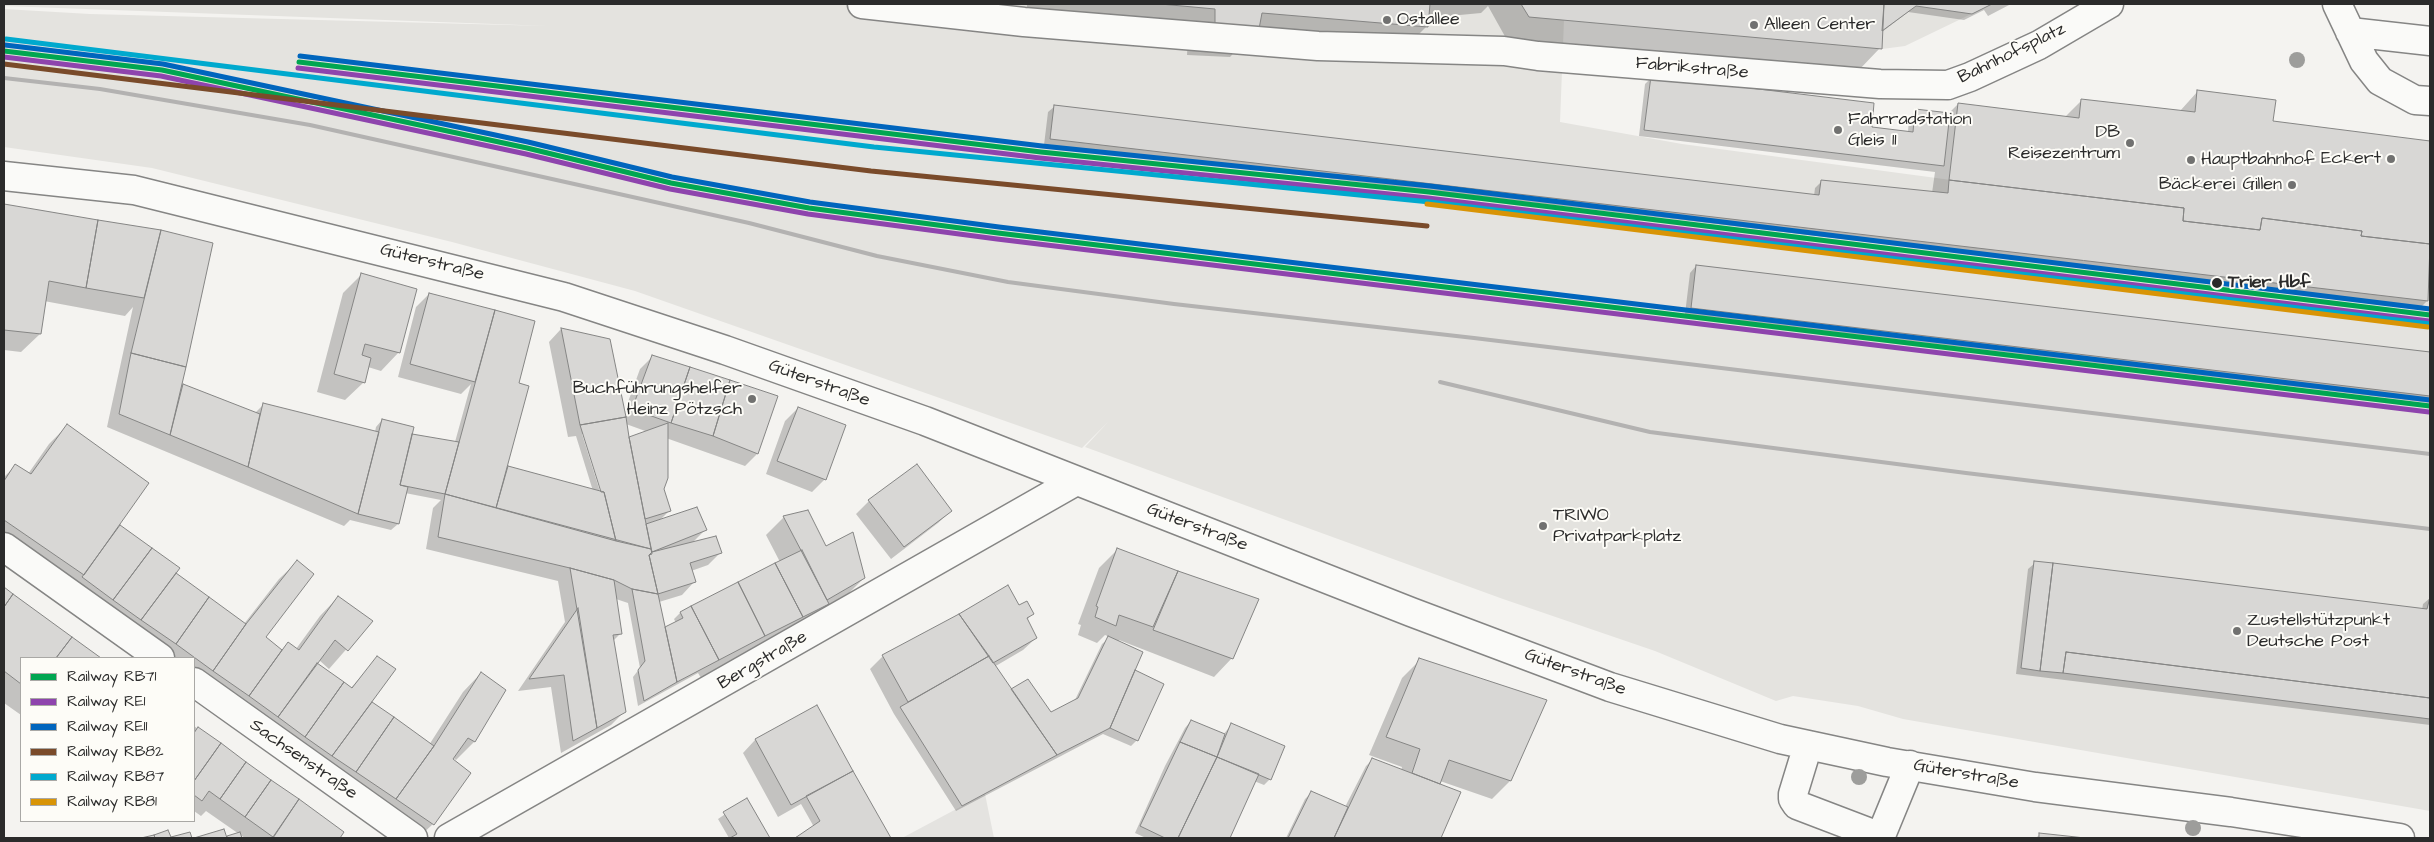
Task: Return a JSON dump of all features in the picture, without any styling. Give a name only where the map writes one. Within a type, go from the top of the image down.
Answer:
[{"type":"street","name":"Fabrikstraße","points":[[862,4],[1024,22],[1318,46],[1504,51],[1538,56],[1880,84]]},
{"type":"street","name":"Bahnhofsplatz","points":[[1880,84],[1948,85],[1970,77],[2039,45],[2108,4]]},
{"type":"street","points":[[2337,4],[2364,61],[2380,81],[2415,100],[2430,101]]},
{"type":"street","points":[[2350,32],[2430,41]]},
{"type":"street","name":"Güterstraße","points":[[4,176],[134,190],[558,296],[725,350],[925,421],[1411,612],[1610,687],[1780,739],[1910,766],[2035,787],[2231,812],[2400,838]]},
{"type":"street","name":"Bergstraße","points":[[449,838],[1076,481]]},
{"type":"street","points":[[4,547],[159,657]]},
{"type":"street","name":"Sachsenstraße","points":[[195,683],[413,838]]},
{"type":"street","points":[[1808,745],[1794,794],[1797,805],[1880,838],[1910,766]]},
{"type":"shaded area","points":[[4,4],[1992,4],[1905,46],[1882,49],[1564,20],[1560,122],[1682,144],[2430,244],[2430,811],[1903,719],[1858,706],[1793,696],[1776,701],[1655,651],[1503,599],[1085,447],[1108,422],[1082,448],[635,291],[452,242],[152,168],[4,147],[4,9],[90,14],[548,26],[4,6]]},
{"type":"shaded area","points":[[985,794],[994,838],[902,838],[962,806]]},
{"type":"building","name":"Ostallee","points":[[1160,4],[1430,4],[1428,27],[1262,13],[1259,29],[1215,27],[1215,9]]},
{"type":"building","name":"Alleen Center","points":[[1521,4],[1884,4],[1882,49],[1529,17]]},
{"type":"building","points":[[1884,4],[1992,4],[1972,14],[1916,6],[1882,31]]},
{"type":"building","points":[[1651,76],[1874,103],[1872,127],[1913,132],[1915,109],[1950,113],[1944,166],[1644,130]]},
{"type":"building","name":"Hauptbahnhof","points":[[2197,90],[2276,100],[2273,121],[2430,141],[2430,244],[2361,236],[2362,231],[2262,218],[2260,230],[2183,221],[2184,208],[1949,180],[1958,103],[2079,118],[2081,99],[2195,112]]},
{"type":"building","points":[[1054,105],[1819,195],[1821,180],[1948,193],[1949,180],[2184,208],[2183,221],[2260,230],[2262,218],[2362,231],[2361,236],[2430,244],[2428,301],[1050,139]]},
{"type":"building","points":[[4,204],[98,220],[86,288],[49,281],[41,334],[4,330]]},
{"type":"building","points":[[98,220],[161,230],[144,298],[86,288]]},
{"type":"building","points":[[161,230],[213,243],[186,367],[131,353]]},
{"type":"building","points":[[1696,265],[2430,352],[2430,396],[1691,308]]},
{"type":"building","points":[[361,273],[417,289],[400,353],[365,344],[362,355],[371,358],[365,383],[334,374]]},
{"type":"building","points":[[429,293],[495,310],[475,382],[410,364]]},
{"type":"building","points":[[495,310],[535,321],[519,383],[529,386],[496,508],[445,494]]},
{"type":"building","points":[[561,328],[610,339],[626,417],[580,425]]},
{"type":"building","points":[[131,353],[186,367],[170,435],[119,414]]},
{"type":"building","points":[[652,355],[690,367],[671,423],[632,409]]},
{"type":"building","points":[[690,367],[730,380],[713,436],[671,423]]},
{"type":"building","points":[[730,380],[778,396],[758,454],[713,436]]},
{"type":"building","points":[[183,384],[260,414],[248,467],[170,435]]},
{"type":"building","points":[[263,403],[379,432],[358,514],[248,467]]},
{"type":"building","points":[[798,407],[846,425],[826,480],[777,461]]},
{"type":"building","points":[[626,417],[651,549],[616,541],[604,492],[601,492],[580,425]]},
{"type":"building","points":[[382,419],[414,427],[400,485],[408,487],[399,524],[358,514]]},
{"type":"building","points":[[668,423],[668,478],[664,489],[671,511],[645,519],[629,437]]},
{"type":"building","points":[[67,424],[149,483],[84,575],[4,520],[4,481],[15,464],[31,474]]},
{"type":"building","points":[[412,434],[459,442],[445,494],[400,485]]},
{"type":"building","points":[[917,464],[952,511],[904,547],[868,500]]},
{"type":"building","points":[[508,466],[604,492],[616,541],[496,508]]},
{"type":"building","points":[[445,494],[651,549],[652,554],[649,555],[658,594],[632,589],[614,580],[570,568],[438,537]]},
{"type":"building","points":[[697,507],[707,530],[652,552],[646,524]]},
{"type":"building","points":[[808,510],[826,546],[853,532],[865,578],[827,600],[783,516]]},
{"type":"building","points":[[120,525],[152,548],[113,600],[82,577]]},
{"type":"building","points":[[716,536],[722,553],[690,563],[696,582],[658,594],[649,555],[652,552]]},
{"type":"building","points":[[152,548],[180,568],[141,620],[113,600]]},
{"type":"building","points":[[1117,548],[1178,571],[1153,627],[1119,615],[1116,626],[1095,617],[1098,607],[1096,606]]},
{"type":"building","points":[[802,550],[829,604],[803,617],[775,563]]},
{"type":"building","points":[[297,560],[314,574],[266,637],[282,650],[249,696],[213,671],[246,624]]},
{"type":"building","points":[[2034,561],[2053,563],[2040,671],[2021,668]]},
{"type":"building","points":[[775,563],[803,617],[765,636],[738,582]]},
{"type":"building","name":"Zustellstützpunkt Deutsche Post","points":[[2053,563],[2427,609],[2430,597],[2430,698],[2066,652],[2063,673],[2040,671]]},
{"type":"building","points":[[570,568],[614,580],[622,634],[613,635],[626,712],[597,728]]},
{"type":"building","points":[[1178,571],[1259,599],[1233,659],[1153,630]]},
{"type":"building","points":[[176,573],[209,597],[176,644],[141,620]]},
{"type":"building","points":[[738,582],[765,636],[719,660],[691,606]]},
{"type":"building","points":[[1008,585],[1019,605],[1027,601],[1034,614],[1027,618],[1037,638],[993,663],[959,614]]},
{"type":"building","points":[[4,587],[13,594],[4,607]]},
{"type":"building","points":[[632,589],[658,594],[677,682],[644,701],[638,670],[645,661]]},
{"type":"building","points":[[13,594],[72,637],[57,657],[20,657],[20,683],[4,671],[4,607]]},
{"type":"building","points":[[338,596],[373,621],[348,651],[335,640],[278,717],[249,696],[288,642],[299,650]]},
{"type":"building","points":[[209,597],[246,624],[213,671],[176,644]]},
{"type":"building","points":[[691,606],[719,660],[677,682],[665,627],[683,618],[680,612]]},
{"type":"building","points":[[578,608],[597,728],[573,741],[564,675],[529,679]]},
{"type":"building","points":[[959,614],[989,656],[908,702],[882,655]]},
{"type":"building","points":[[1108,636],[1143,652],[1110,728],[1057,755],[1011,689],[1028,679],[1051,712],[1078,698]]},
{"type":"building","points":[[72,637],[100,657],[57,657]]},
{"type":"building","points":[[2066,652],[2430,698],[2430,719],[2063,673]]},
{"type":"building","points":[[377,656],[396,669],[332,756],[305,737],[344,682],[352,688]]},
{"type":"building","points":[[989,656],[1057,755],[962,806],[900,707]]},
{"type":"building","points":[[1419,658],[1547,700],[1511,781],[1449,760],[1440,784],[1412,773],[1420,749],[1386,737]]},
{"type":"building","points":[[317,663],[344,682],[305,737],[278,717]]},
{"type":"building","points":[[1135,670],[1164,684],[1138,741],[1110,728]]},
{"type":"building","points":[[481,672],[506,690],[475,742],[468,738],[453,759],[471,773],[434,825],[396,799],[434,746]]},
{"type":"building","points":[[372,702],[394,717],[356,772],[332,756]]},
{"type":"building","points":[[817,705],[853,771],[791,805],[755,739]]},
{"type":"building","points":[[394,717],[434,746],[396,799],[356,772]]},
{"type":"building","points":[[1191,720],[1225,734],[1217,757],[1180,742]]},
{"type":"building","points":[[1231,723],[1285,746],[1271,780],[1217,757]]},
{"type":"building","points":[[198,727],[221,743],[195,780],[195,732]]},
{"type":"building","points":[[1180,742],[1217,757],[1178,838],[1165,838],[1140,826]]},
{"type":"building","points":[[221,743],[246,762],[220,799],[209,791],[202,801],[195,796],[195,780]]},
{"type":"building","points":[[1217,757],[1259,774],[1230,838],[1178,838]]},
{"type":"building","points":[[1372,758],[1461,792],[1441,838],[1334,838]]},
{"type":"building","points":[[246,762],[271,780],[245,817],[220,799]]},
{"type":"building","points":[[853,771],[891,838],[795,838],[820,821],[806,796]]},
{"type":"building","points":[[271,780],[299,799],[273,837],[245,817]]},
{"type":"building","points":[[1311,791],[1348,807],[1334,838],[1288,838]]},
{"type":"building","points":[[747,798],[770,838],[730,838],[737,834],[723,812]]},
{"type":"building","points":[[299,799],[344,832],[340,838],[273,838]]},
{"type":"building","points":[[224,829],[227,838],[194,838]]},
{"type":"building","points":[[168,830],[171,837],[190,832],[192,838],[155,838],[154,835]]},
{"type":"building","points":[[240,832],[242,838],[227,838],[227,836]]},
{"type":"building","points":[[2039,833],[2067,836],[2085,838],[2039,838]]},
{"type":"building","points":[[154,835],[155,838],[141,838]]},
{"type":"railway","points":[[4,78],[100,89],[310,125],[749,223],[877,256],[1008,282],[1174,304],[1474,338],[2430,454]]},
{"type":"railway","points":[[1440,382],[1650,432],[1966,473],[2430,529]]},
{"type":"rail line","name":"RB87","points":[[6,39],[874,147],[1430,202],[2430,324]]},
{"type":"rail line","name":"RE11","points":[[5,45],[163,64],[528,142],[672,177],[810,202],[999,227],[2430,400]]},
{"type":"rail line","name":"RB71","points":[[4,51],[162,70],[527,148],[671,183],[809,208],[998,233],[2430,406]]},
{"type":"rail line","name":"RE11","points":[[300,56],[1042,146],[1430,186],[2430,309]]},
{"type":"rail line","name":"RE1","points":[[4,57],[161,76],[526,154],[670,189],[808,214],[997,239],[2429,412]]},
{"type":"rail line","name":"RB71","points":[[299,62],[1041,152],[1429,192],[2430,315]]},
{"type":"rail line","name":"RB82","points":[[4,64],[871,171],[1427,226]]},
{"type":"rail line","name":"RE1","points":[[298,68],[1040,158],[1428,198],[2429,321]]},
{"type":"rail line","name":"RB81","points":[[1427,204],[2428,327]]},
{"type":"place","name":"Ostallee","points":[[1387,20]]},
{"type":"place","name":"Alleen Center","points":[[1754,25]]},
{"type":"place","name":"Fahrradstation Gleis 11","points":[[1838,130]]},
{"type":"place","name":"DB Reisezentrum","points":[[2130,143]]},
{"type":"place","name":"Eckert","points":[[2391,159]]},
{"type":"place","name":"Hauptbahnhof","points":[[2191,160]]},
{"type":"place","name":"Bäckerei Gillen","points":[[2292,185]]},
{"type":"place","name":"Trier Hbf","points":[[2217,283]]},
{"type":"place","name":"Buchführungshelfer Heinz Pötzsch","points":[[752,399]]},
{"type":"place","name":"TRIWO Privatparkplatz","points":[[1543,526]]},
{"type":"place","name":"Zustellstützpunkt Deutsche Post","points":[[2237,631]]}]
